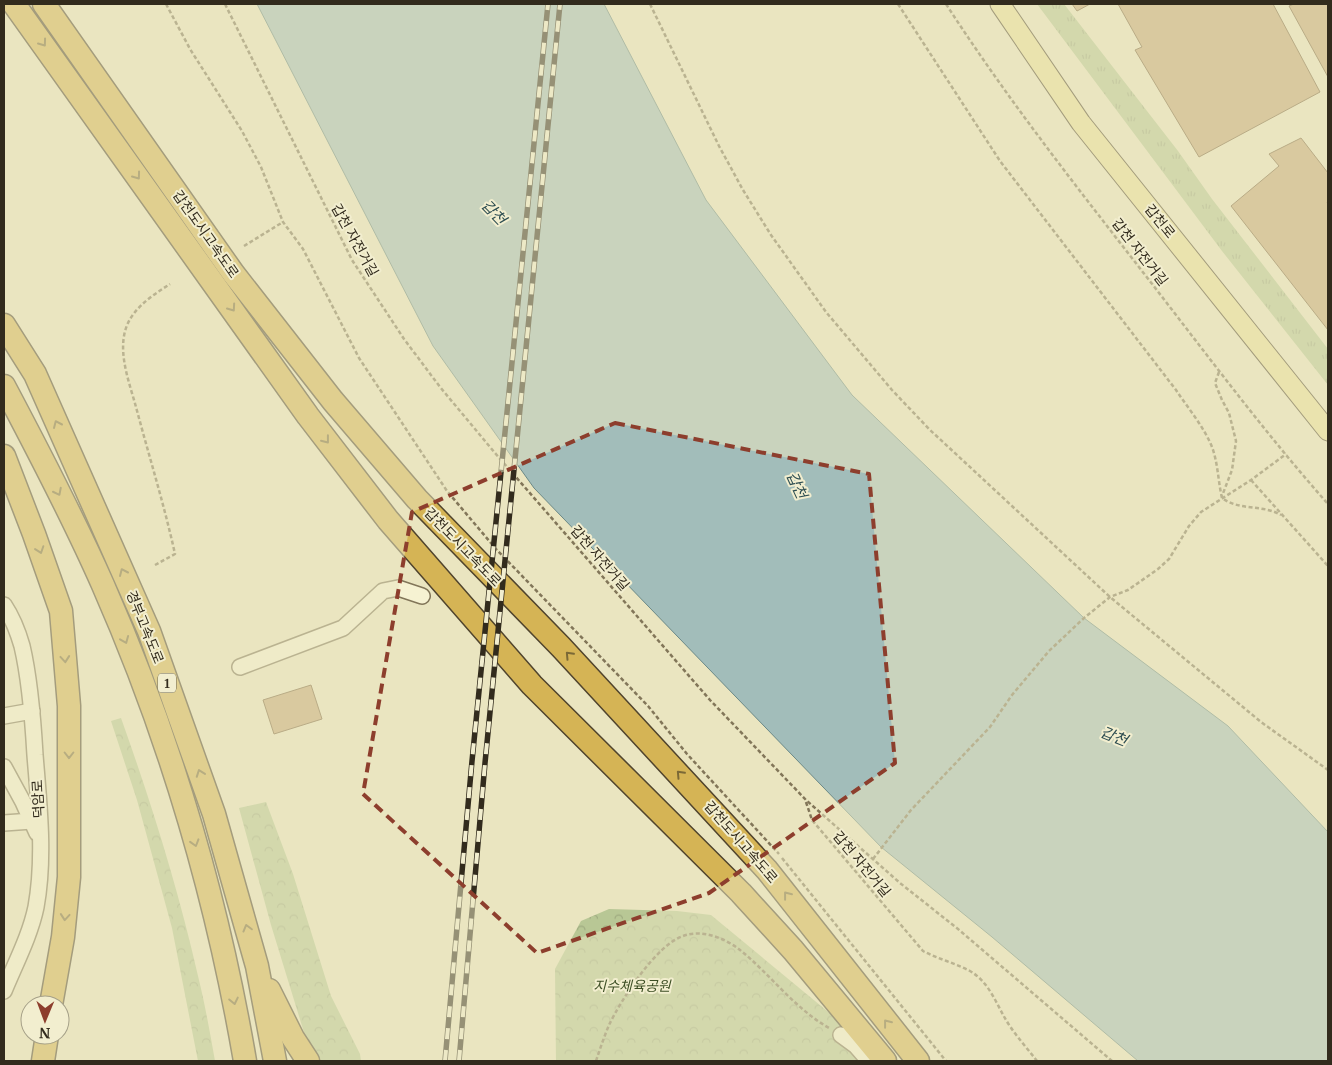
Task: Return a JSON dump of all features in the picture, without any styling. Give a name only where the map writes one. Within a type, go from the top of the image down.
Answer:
[{"type":"highway","name":"갑천도시고속도로","points":[[14,4],[308,416],[388,520],[532,685],[741,893],[793,950],[885,1061]]},
{"type":"highway","name":"갑천도시고속도로","points":[[44,4],[233,273],[333,401],[417,500],[568,654],[767,870],[918,1061]]},
{"type":"highway","name":"경부고속도로","points":[[4,325],[35,374],[149,631],[214,814],[257,966],[275,1061]]},
{"type":"highway","name":"경부고속도로","points":[[4,386],[77,528],[104,586],[136,664],[179,788],[209,889],[235,1003],[245,1061]]},
{"type":"highway","points":[[4,456],[37,542],[61,611],[62,620],[69,706],[69,877],[63,937],[54,995]]},
{"type":"highway","points":[[257,966],[293,1038],[308,1061]]},
{"type":"main road","name":"갑천로","points":[[1000,4],[1081,123],[1328,431]]},
{"type":"street","points":[[240,667],[343,628],[383,591],[398,588],[422,596]]},
{"type":"street","name":"덕암로","points":[[4,605],[11,615],[22,646],[32,711],[40,840],[40,875],[36,907],[29,932],[9,963],[4,992]]},
{"type":"street","points":[[4,707],[32,711]]},
{"type":"street","points":[[4,716],[32,711]]},
{"type":"street","points":[[4,767],[23,802],[40,840]]},
{"type":"street","points":[[4,824],[32,821]]},
{"type":"street","points":[[841,1035],[856,1046],[869,1061]]},
{"type":"path","points":[[166,4],[190,49],[228,107],[261,167],[283,222],[304,249],[359,358],[447,491],[496,549],[648,706],[687,754],[787,864],[946,1061]]},
{"type":"path","name":"갑천 자전거길","points":[[225,4],[352,260],[404,339],[458,409],[632,611],[710,700],[806,800],[812,820],[906,933],[923,951],[970,971],[982,980],[993,994],[1007,1021],[1037,1061]]},
{"type":"path","points":[[650,4],[706,120],[743,190],[771,235],[826,312],[892,390],[929,428],[1110,597],[1261,722],[1328,770]]},
{"type":"path","points":[[898,4],[1000,161],[1176,390],[1196,419],[1212,447],[1218,468],[1222,498],[1231,504],[1274,511],[1281,514]]},
{"type":"path","name":"갑천 자전거길","points":[[946,4],[974,47],[1041,140],[1219,372],[1328,504]]},
{"type":"path","points":[[244,246],[283,222]]},
{"type":"path","points":[[154,566],[174,554],[164,507],[128,379],[123,354],[124,336],[131,317],[148,298],[170,284]]},
{"type":"path","points":[[1219,372],[1216,383],[1229,413],[1236,441],[1232,470],[1222,498]]},
{"type":"path","points":[[873,859],[911,810],[990,727],[1012,695],[1049,651],[1084,618],[1110,597],[1128,590],[1158,569],[1168,559],[1189,526],[1201,512],[1251,480],[1286,454]]},
{"type":"path","points":[[1251,480],[1328,566]]},
{"type":"path","points":[[806,800],[900,883],[958,929],[1112,1061]]},
{"type":"path","points":[[596,1061],[608,1026],[620,1004],[645,968],[667,945],[682,936],[696,933],[728,941],[741,950],[772,982],[817,1021],[841,1035]]},
{"type":"highlighted area","points":[[615,423],[869,474],[895,763],[709,893],[537,953],[363,794],[412,512]]},
{"type":"green space","points":[[1037,4],[1064,4],[1178,151],[1212,199],[1328,349],[1328,385],[1222,251]]},
{"type":"green space","points":[[121,718],[143,781],[182,910],[203,997],[215,1061],[198,1061],[172,928],[137,800],[111,721]]},
{"type":"green space","points":[[266,802],[293,874],[331,996],[360,1054],[361,1061],[319,1061],[306,1039],[271,925],[239,808]]},
{"type":"green space","name":"지수체육공원","points":[[609,909],[677,911],[711,915],[838,1020],[876,1061],[556,1061],[555,969],[581,921]]},
{"type":"water","name":"갑천","points":[[257,4],[604,4],[706,200],[852,395],[1084,618],[1228,726],[1328,832],[1328,1061],[1138,1061],[992,937],[881,847],[534,488],[433,346]]},
{"type":"building","points":[[1072,4],[1090,4],[1077,11]]},
{"type":"building","points":[[1118,4],[1273,4],[1320,92],[1199,157],[1135,50],[1142,47]]},
{"type":"building","points":[[1294,4],[1328,4],[1328,77],[1289,6]]},
{"type":"building","points":[[1301,138],[1328,173],[1328,330],[1231,206],[1279,166],[1269,154]]},
{"type":"building","points":[[311,685],[322,719],[274,734],[263,700]]},
{"type":"railway","points":[[445,1061],[472,761],[548,4]]},
{"type":"railway","points":[[459,1061],[485,763],[560,4]]}]
